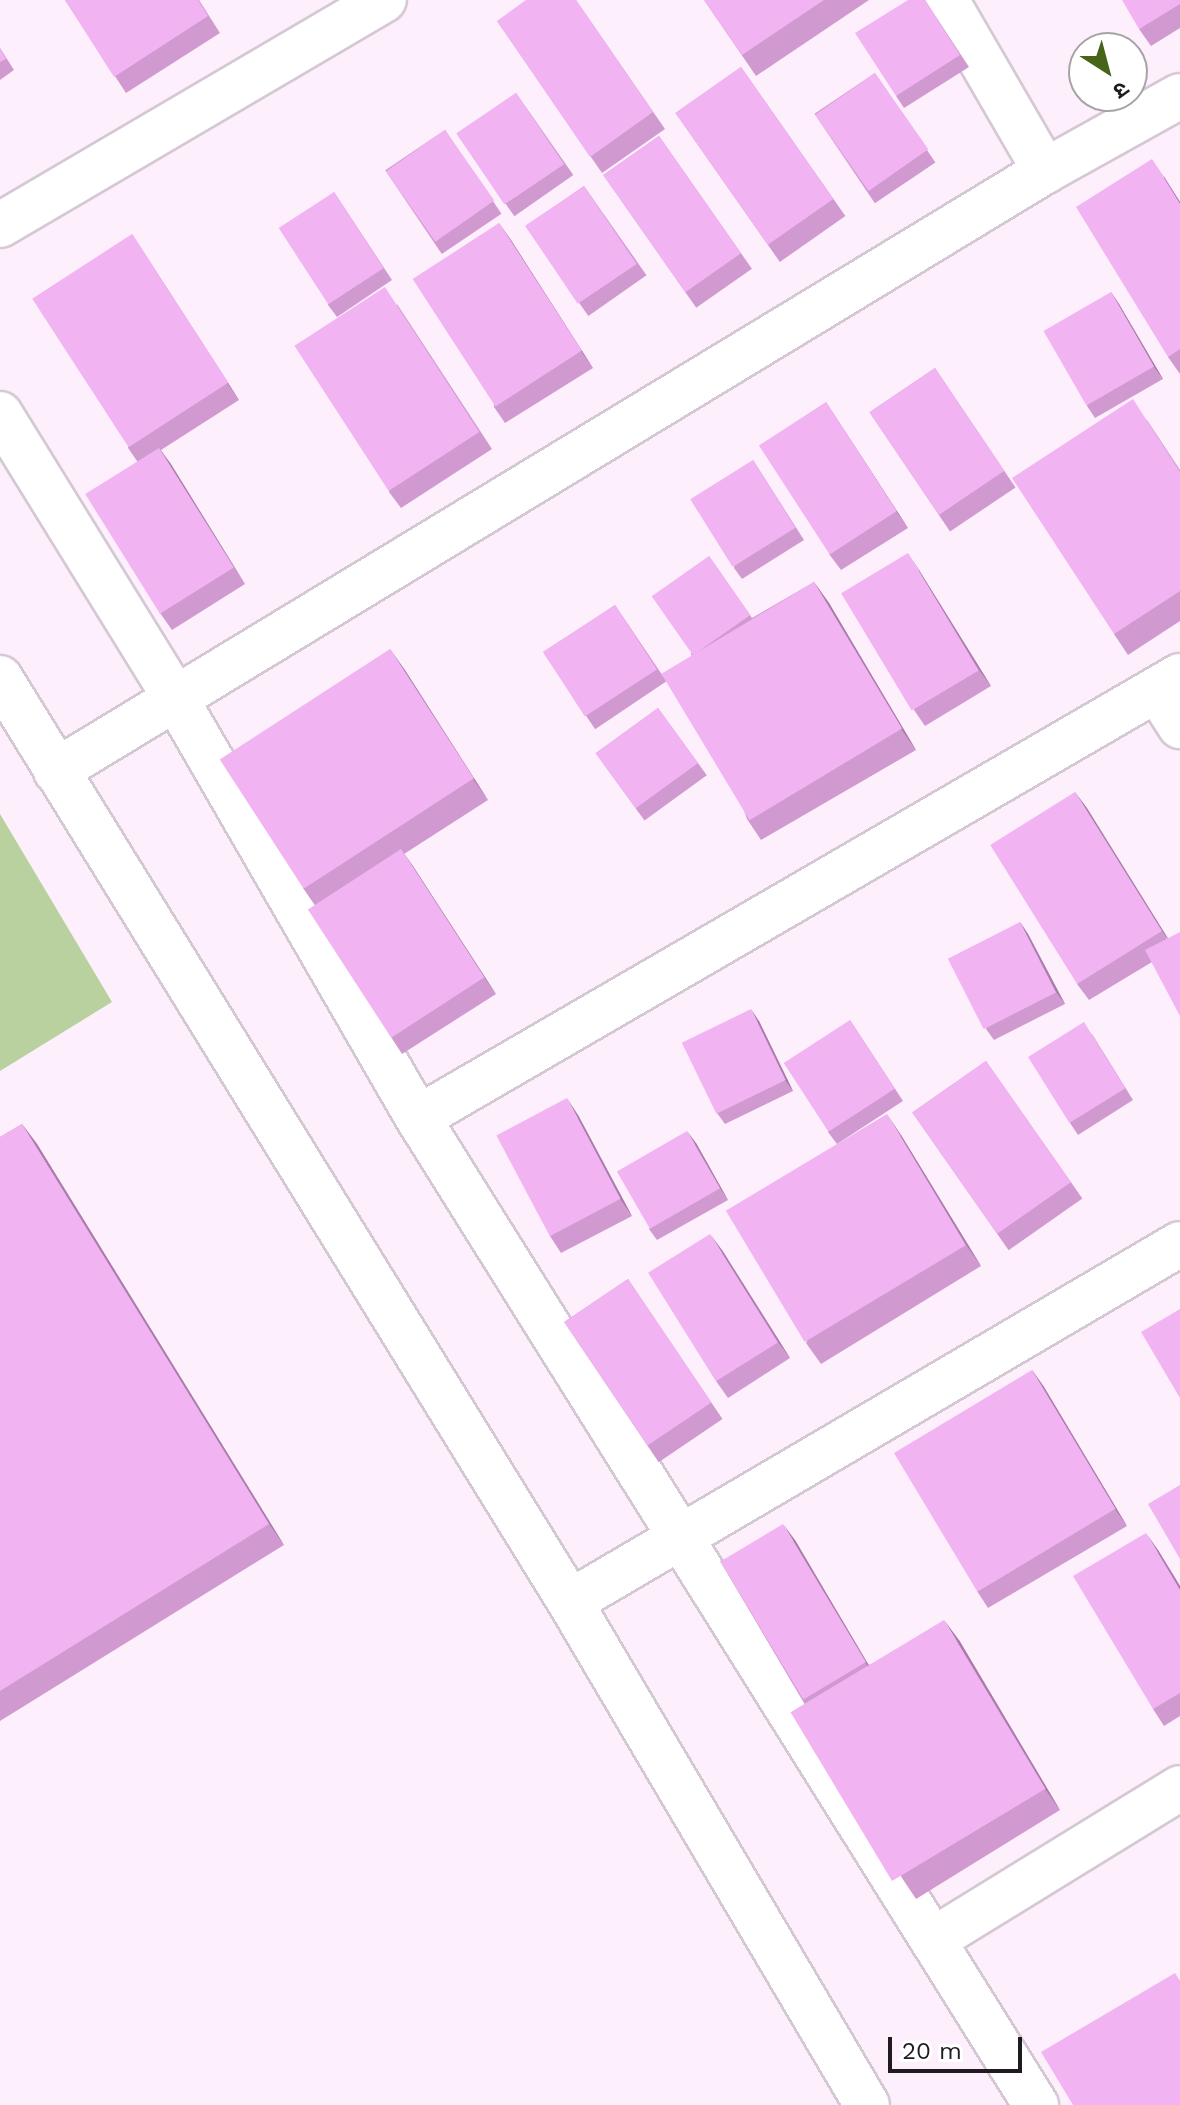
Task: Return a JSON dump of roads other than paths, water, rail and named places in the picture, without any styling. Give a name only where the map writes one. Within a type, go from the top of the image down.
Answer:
[{"type":"street","points":[[0,225],[384,0]]},
{"type":"street","points":[[946,0],[1045,171]]},
{"type":"street","points":[[56,771],[1045,171],[1180,96]]},
{"type":"street","points":[[0,414],[176,699],[418,1118],[1036,2105]]},
{"type":"street","points":[[0,678],[570,1602],[867,2105]]},
{"type":"street","points":[[418,1118],[1168,683],[1180,726]]},
{"type":"street","points":[[570,1602],[1180,1244]]},
{"type":"street","points":[[933,1940],[1180,1788]]}]
